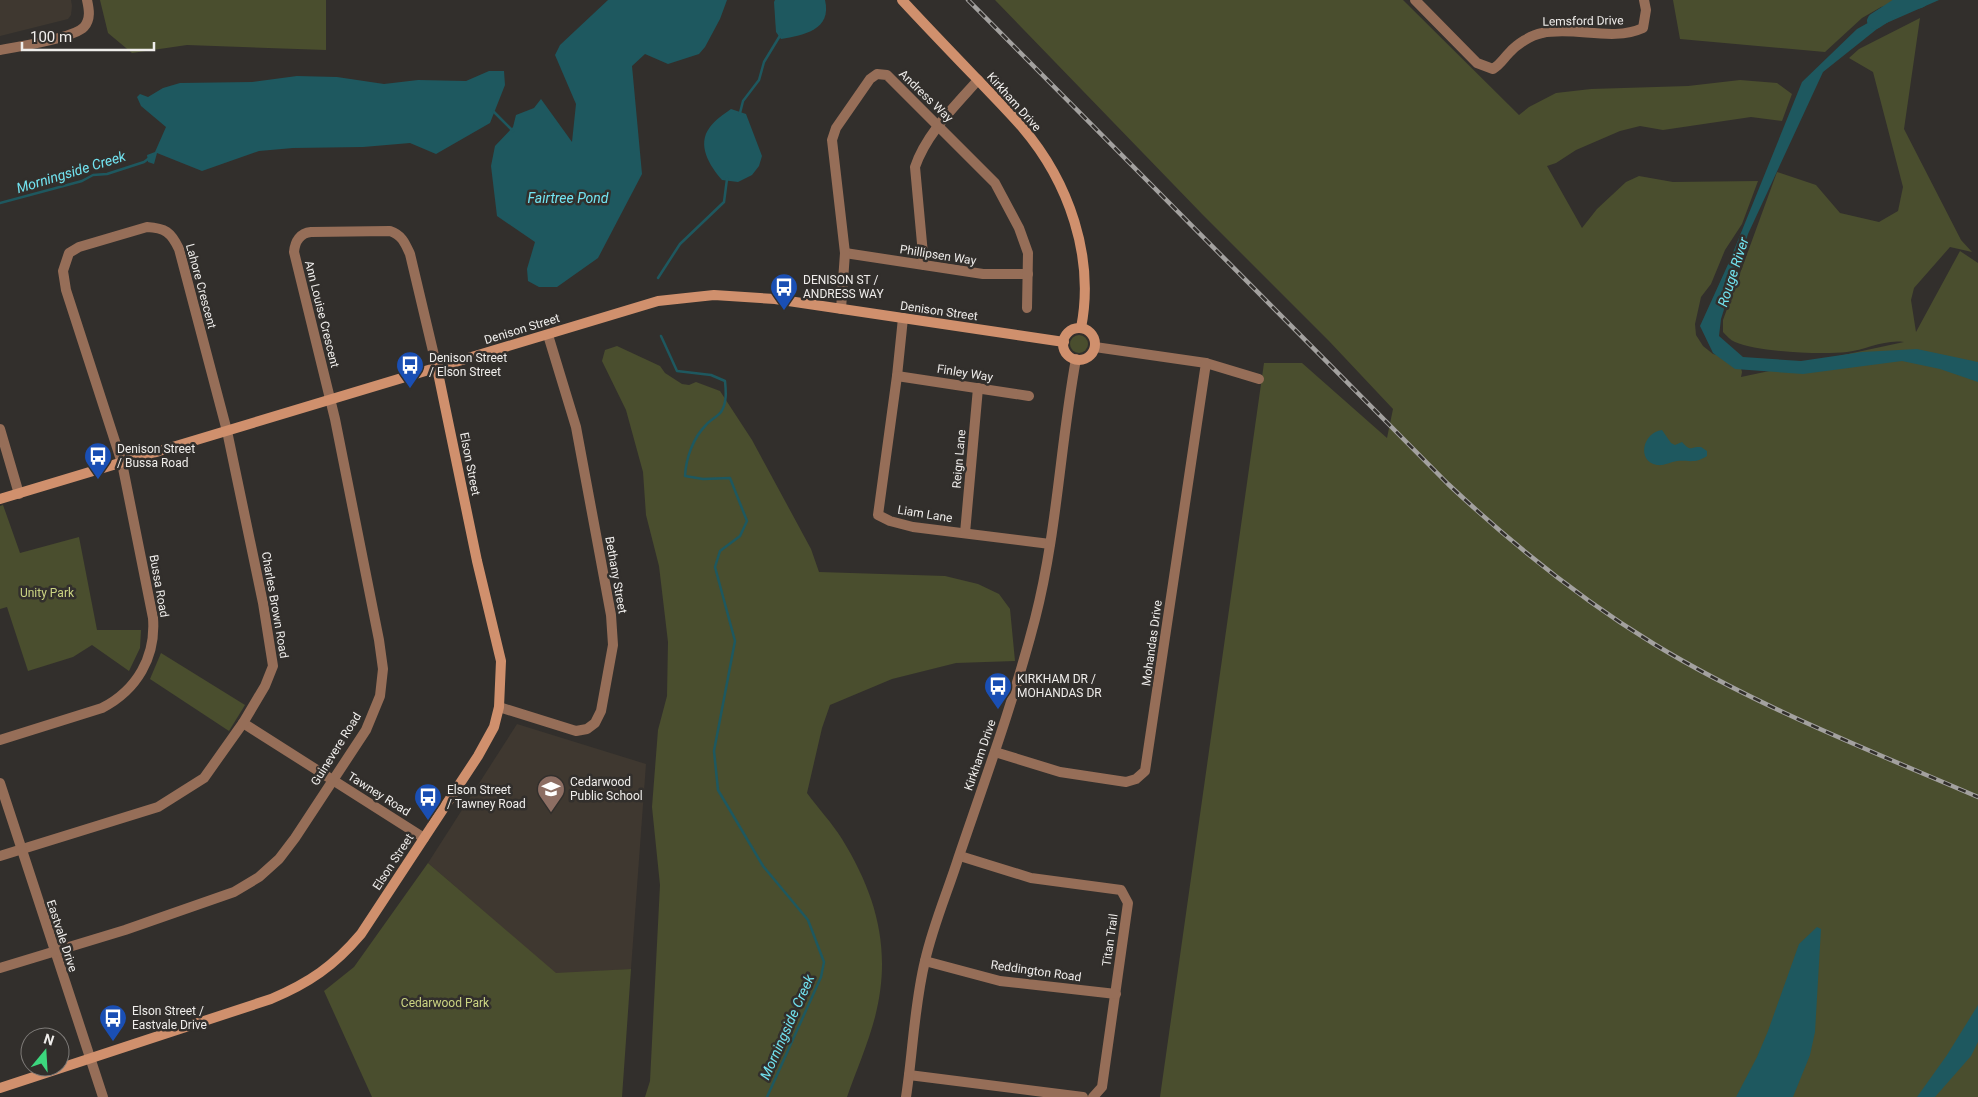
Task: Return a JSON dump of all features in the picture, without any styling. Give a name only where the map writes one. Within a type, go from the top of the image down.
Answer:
[{"type":"street","points":[[0,50],[47,41],[83,28],[88,19],[89,9],[87,0]]},
{"type":"street","name":"Kirkham Drive","points":[[902,0],[1022,127],[1048,162],[1067,200],[1080,242],[1085,278],[1086,307],[1082,328]]},
{"type":"street","name":"Lemsford Drive","points":[[1415,0],[1477,63],[1486,68],[1493,69],[1502,64],[1508,53],[1522,43],[1542,33],[1618,33],[1636,31],[1643,28],[1645,20],[1644,0]]},
{"type":"street","name":"Andress Way","points":[[841,309],[845,253],[832,140],[836,128],[870,79],[877,74],[887,75],[995,183],[1019,228],[1028,253],[1028,308]]},
{"type":"street","points":[[924,265],[915,167],[919,155],[939,126],[978,80]]},
{"type":"street","name":"Lahore Crescent","points":[[122,462],[66,290],[63,271],[66,260],[69,253],[79,247],[147,227],[168,231],[179,248],[227,431]]},
{"type":"street","name":"Ann Louise Crescent","points":[[331,400],[294,252],[294,243],[304,232],[390,231],[397,233],[402,238],[410,254],[438,368]]},
{"type":"street","name":"Phillipsen Way","points":[[845,253],[983,274],[1028,274]]},
{"type":"street","name":"Denison Street","points":[[0,499],[658,301],[684,297],[743,296],[1064,342]]},
{"type":"street","points":[[897,376],[903,318]]},
{"type":"street","points":[[1082,328],[1094,337],[1095,347],[1090,356],[1076,360],[1067,354],[1064,342],[1071,330],[1082,328]]},
{"type":"street","name":"Bethany Street","points":[[499,707],[576,731],[587,729],[595,723],[601,711],[613,645],[610,615],[576,426],[548,335]]},
{"type":"street","points":[[1095,347],[1206,363],[1259,379]]},
{"type":"street","name":"Kirkham Drive","points":[[906,1097],[925,961],[979,795],[995,752],[1035,618],[1050,544],[1068,403],[1076,360]]},
{"type":"street","name":"Mohandas Drive","points":[[995,752],[1060,772],[1126,782],[1136,779],[1145,771],[1206,363]]},
{"type":"street","name":"Elson Street","points":[[0,1088],[271,999],[309,982],[347,951],[361,934],[478,756],[494,727],[499,707],[501,661],[477,561],[438,368]]},
{"type":"street","name":"Finley Way","points":[[897,376],[1028,396]]},
{"type":"street","name":"Liam Lane","points":[[897,376],[878,515],[890,521],[913,527],[1050,544]]},
{"type":"street","name":"Reign Lane","points":[[965,533],[978,388]]},
{"type":"street","name":"Guinevere Road","points":[[0,968],[124,930],[234,892],[259,877],[279,859],[295,838],[366,730],[380,696],[383,669],[379,640],[331,400]]},
{"type":"street","points":[[0,429],[19,494]]},
{"type":"street","name":"Charles Brown Road","points":[[0,856],[158,807],[204,778],[243,722],[265,686],[273,666],[263,603],[227,431]]},
{"type":"street","name":"Bussa Road","points":[[0,740],[110,704],[132,687],[147,663],[152,645],[153,618],[122,462]]},
{"type":"street","name":"Tawney Road","points":[[243,722],[424,838]]},
{"type":"street","name":"Eastvale Drive","points":[[0,783],[20,849],[103,1097]]},
{"type":"street","name":"Titan Trail","points":[[960,856],[1031,878],[1121,890],[1128,903],[1102,1087],[1094,1097]]},
{"type":"street","name":"Reddington Road","points":[[925,961],[1000,981],[1116,994]]},
{"type":"street","points":[[910,1075],[1082,1097]]},
{"type":"shaded area","points":[[0,0],[71,0],[71,15],[68,19],[0,36]]},
{"type":"shaded area","name":"Cedarwood Public School","points":[[517,724],[646,764],[631,969],[556,974],[428,863]]},
{"type":"green space","points":[[100,0],[326,0],[326,50],[187,45],[132,53],[108,33]]},
{"type":"green space","points":[[995,0],[1403,0],[1519,115],[1529,107],[1556,93],[1591,89],[1688,86],[1740,80],[1777,83],[1792,94],[1782,121],[1751,117],[1663,130],[1640,126],[1620,131],[1576,150],[1556,163],[1547,166],[1582,228],[1597,209],[1626,182],[1639,176],[1673,182],[1758,181],[1742,224],[1725,250],[1711,284],[1701,297],[1695,324],[1696,335],[1703,346],[1713,354],[1739,361],[1742,372],[1741,377],[1904,342],[1882,343],[1854,351],[1836,353],[1774,350],[1733,341],[1723,332],[1723,320],[1777,172],[1816,185],[1840,213],[1879,222],[1898,211],[1903,187],[1873,72],[1849,58],[1859,49],[1920,18],[1904,129],[1961,240],[1972,252],[1950,247],[1914,288],[1911,300],[1916,332],[1960,251],[1978,263],[1978,1097],[1160,1097],[1264,363],[1302,363],[1387,438],[1393,409],[1329,341],[1202,214]]},
{"type":"green space","points":[[1673,0],[1904,0],[1881,7],[1862,18],[1825,52],[1680,39]]},
{"type":"green space","points":[[1075,335],[1083,335],[1088,340],[1086,351],[1075,353],[1070,348],[1070,340]]},
{"type":"green space","points":[[617,346],[660,366],[665,373],[682,384],[689,385],[696,382],[720,391],[752,440],[811,549],[819,572],[945,576],[978,584],[999,594],[1010,609],[1015,661],[956,663],[892,679],[830,705],[822,728],[807,793],[838,833],[854,860],[872,903],[881,947],[880,993],[875,1017],[847,1097],[645,1097],[650,1081],[660,885],[652,807],[658,730],[667,696],[668,642],[659,566],[646,515],[643,472],[626,410],[602,361],[605,350]]},
{"type":"green space","name":"Unity Park","points":[[3,505],[20,553],[79,537],[97,630],[141,630],[140,648],[129,671],[92,645],[73,657],[28,671],[7,607],[0,609],[0,506]]},
{"type":"green space","points":[[161,653],[245,705],[229,731],[150,679]]},
{"type":"green space","name":"Cedarwood Park","points":[[428,863],[556,973],[631,969],[622,1097],[372,1097],[324,991],[354,967]]},
{"type":"water","name":"Fairtree Pond","points":[[608,0],[727,0],[720,19],[705,47],[699,54],[668,64],[645,54],[632,66],[642,174],[598,258],[557,287],[539,287],[528,281],[527,269],[535,242],[497,216],[491,166],[495,146],[513,127],[516,115],[534,108],[541,99],[572,142],[576,104],[555,55],[560,45]]},
{"type":"water","points":[[775,0],[825,0],[826,10],[824,18],[820,24],[807,33],[781,39],[776,32]]},
{"type":"water","points":[[1909,0],[1939,0],[1882,25],[1823,72],[1748,234],[1721,319],[1719,336],[1743,357],[1801,361],[1862,352],[1917,349],[1978,362],[1978,382],[1940,369],[1902,361],[1803,374],[1735,369],[1713,353],[1700,326],[1730,260],[1802,82],[1857,29]]},
{"type":"water","points":[[489,71],[504,71],[505,85],[490,123],[436,154],[410,143],[363,147],[293,148],[259,151],[202,171],[157,153],[154,164],[148,162],[147,155],[155,152],[166,127],[141,106],[137,97],[140,94],[148,97],[163,88],[180,83],[252,82],[297,76],[337,77],[384,84],[418,80],[466,81]]},
{"type":"water","points":[[731,109],[746,114],[762,156],[759,166],[752,175],[738,182],[722,180],[709,162],[704,148],[706,134],[710,127]]},
{"type":"water","points":[[1662,430],[1671,443],[1675,445],[1682,442],[1689,448],[1701,447],[1707,451],[1707,456],[1695,461],[1677,461],[1662,465],[1650,462],[1644,453],[1647,441],[1655,432]]},
{"type":"water","points":[[1817,927],[1821,929],[1815,1032],[1810,1055],[1793,1097],[1736,1097],[1768,1031],[1799,944]]},
{"type":"water","points":[[1978,1005],[1978,1042],[1971,1056],[1935,1097],[1917,1097],[1947,1055]]},
{"type":"waterway","name":"Rouge River","points":[[1875,21],[1898,6],[1920,0]]},
{"type":"waterway","name":"Morningside Creek","points":[[740,113],[743,101],[759,80],[764,62],[781,34]]},
{"type":"waterway","points":[[494,112],[513,131]]},
{"type":"waterway","name":"Morningside Creek","points":[[0,203],[82,181],[93,175],[107,174],[148,159]]},
{"type":"waterway","name":"Morningside Creek","points":[[658,278],[680,244],[724,202],[727,179]]},
{"type":"waterway","name":"Morningside Creek","points":[[661,336],[677,371],[711,375],[725,381],[726,397],[723,408],[697,436],[689,455],[685,476],[703,479],[730,478],[747,521],[740,536],[720,551],[715,567],[735,641],[714,751],[718,790],[763,866],[808,920],[824,962],[821,977],[767,1097]]},
{"type":"railway","points":[[968,0],[1448,484],[1547,569],[1599,608],[1654,644],[1732,687],[1813,726],[1978,797]]},
{"type":"place","name":"DENISON ST / ANDRESS WAY","points":[[784,311]]},
{"type":"place","name":"Denison Street / Elson Street","points":[[410,389]]},
{"type":"place","name":"Denison Street / Bussa Road","points":[[98,480]]},
{"type":"place","name":"KIRKHAM DR / MOHANDAS DR","points":[[998,710]]},
{"type":"place","name":"Cedarwood Public School","points":[[551,813]]},
{"type":"place","name":"Elson Street / Tawney Road","points":[[428,821]]},
{"type":"place","name":"Elson Street / Eastvale Drive","points":[[113,1042]]}]
